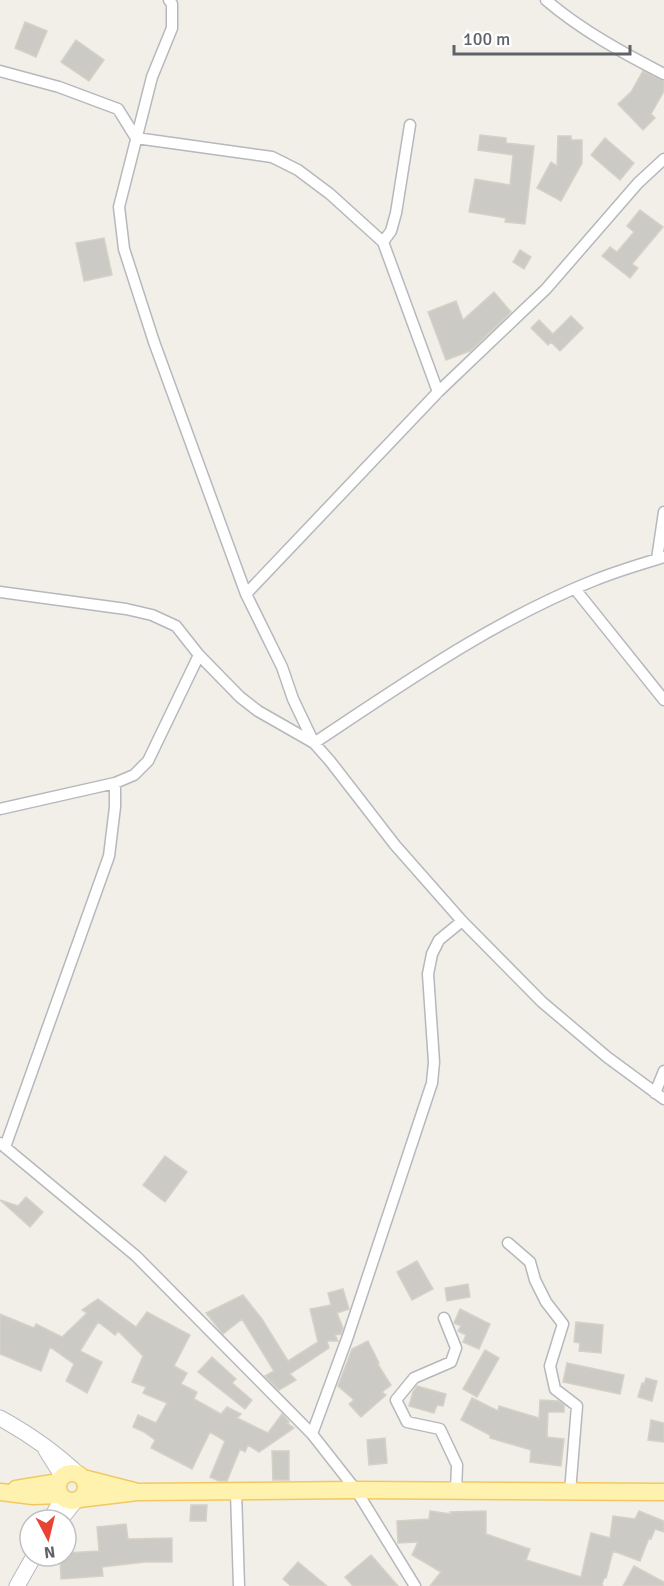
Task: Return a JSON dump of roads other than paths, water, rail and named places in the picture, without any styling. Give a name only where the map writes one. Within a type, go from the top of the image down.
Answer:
[{"type":"main road","points":[[0,1418],[22,1430],[62,1459],[70,1488],[64,1508]]},
{"type":"main road","points":[[2,1492],[70,1488],[137,1492],[356,1490],[664,1492]]},
{"type":"main road","points":[[58,1508],[70,1488]]},
{"type":"main road","points":[[17,1586],[27,1568]]},
{"type":"street","points":[[170,0],[172,28],[152,77],[119,207],[123,249],[154,342],[246,594],[282,667],[293,699],[314,743],[395,845],[462,921],[542,1002],[607,1057],[659,1096],[664,1071]]},
{"type":"street","points":[[546,0],[622,52],[664,74]]},
{"type":"street","points":[[0,71],[59,87],[118,108],[136,138]]},
{"type":"street","points":[[383,242],[391,231],[396,213],[410,125]]},
{"type":"street","points":[[136,138],[272,157],[298,170],[330,194],[383,242],[438,392]]},
{"type":"street","points":[[246,594],[438,392],[546,289],[638,183],[664,159]]},
{"type":"street","points":[[314,743],[420,672],[523,614],[594,580],[661,558],[664,512]]},
{"type":"street","points":[[575,589],[664,700]]},
{"type":"street","points":[[0,592],[126,609],[152,615],[176,626],[199,655],[240,697],[258,711],[314,743]]},
{"type":"street","points":[[0,809],[115,783],[134,776],[148,760],[199,655]]},
{"type":"street","points":[[115,783],[115,807],[109,856],[3,1145],[136,1256],[312,1434],[356,1490],[415,1586]]},
{"type":"street","points":[[312,1434],[352,1325],[432,1083],[434,1062],[428,974],[432,954],[439,940],[462,921]]},
{"type":"street","points":[[508,1243],[530,1262],[535,1280],[546,1302],[563,1324],[550,1366],[555,1389],[576,1407],[570,1492]]},
{"type":"street","points":[[444,1318],[456,1348],[451,1362],[414,1378],[396,1400],[407,1422],[440,1429],[457,1465],[456,1491]]},
{"type":"street","points":[[236,1492],[239,1586]]}]
